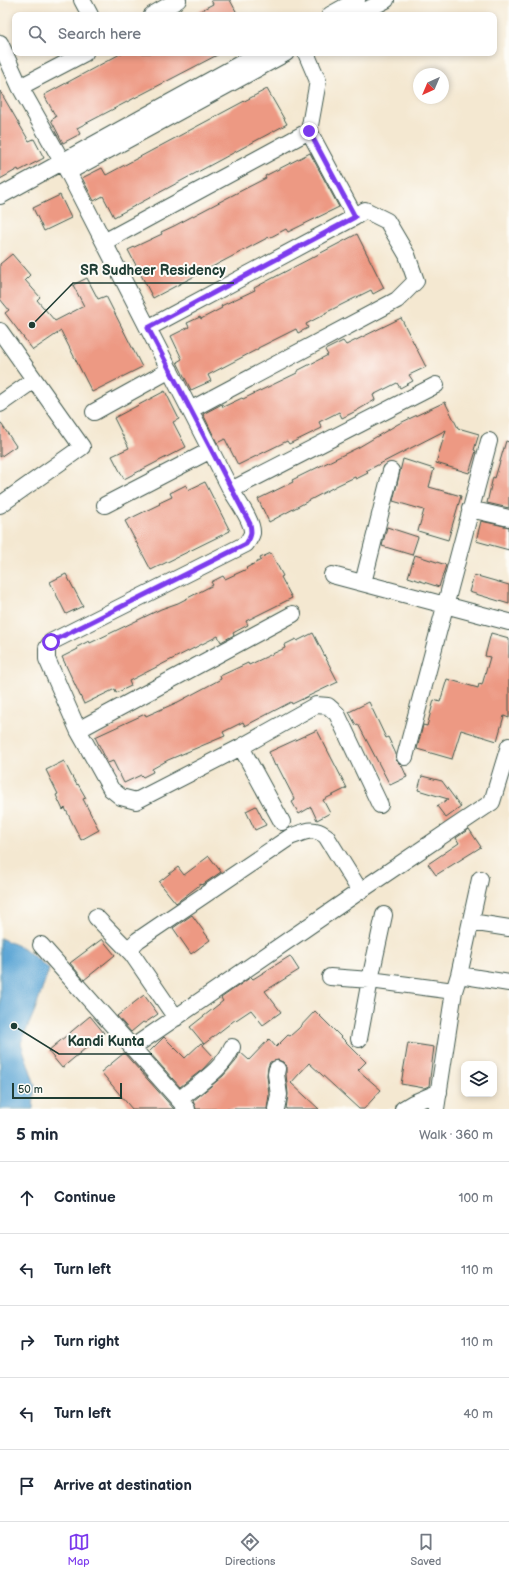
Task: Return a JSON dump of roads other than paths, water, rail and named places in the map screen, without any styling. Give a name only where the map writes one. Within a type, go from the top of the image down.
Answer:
[{"type":"street","points":[[82,0],[88,12]]},
{"type":"street","points":[[157,12],[178,0]]},
{"type":"street","points":[[335,12],[357,0]]},
{"type":"street","points":[[363,12],[386,0]]},
{"type":"street","points":[[0,43],[20,87],[65,166],[250,524],[252,532],[251,537],[246,544],[51,642],[47,648],[48,660],[78,730],[111,789],[121,797],[136,800],[241,747],[316,705],[328,706],[337,714],[380,804]]},
{"type":"street","points":[[20,87],[79,56]]},
{"type":"street","points":[[65,166],[255,56]]},
{"type":"street","points":[[0,196],[65,166],[280,56]]},
{"type":"street","points":[[307,56],[318,81],[309,131],[355,217]]},
{"type":"street","points":[[104,242],[309,131]]},
{"type":"street","points":[[148,328],[366,210],[387,221],[407,255],[416,281],[397,300],[190,410]]},
{"type":"street","points":[[0,331],[82,447],[0,505]]},
{"type":"street","points":[[94,412],[170,370]]},
{"type":"street","points":[[0,404],[34,380]]},
{"type":"street","points":[[232,490],[436,385]]},
{"type":"street","points":[[405,757],[488,441]]},
{"type":"street","points":[[105,505],[211,450]]},
{"type":"street","points":[[363,583],[391,471]]},
{"type":"street","points":[[470,509],[509,518]]},
{"type":"street","points":[[332,575],[509,622]]},
{"type":"street","points":[[78,730],[293,614]]},
{"type":"street","points":[[133,1048],[492,802],[509,746]]},
{"type":"street","points":[[241,747],[282,822]]},
{"type":"street","points":[[132,954],[132,946],[138,940],[290,837],[310,830],[318,831],[326,836],[360,891]]},
{"type":"street","points":[[436,1109],[454,991],[480,879]]},
{"type":"street","points":[[359,1039],[384,915]]},
{"type":"street","points":[[96,917],[132,954],[136,962],[176,1018]]},
{"type":"street","points":[[470,922],[509,928]]},
{"type":"street","points":[[41,945],[183,1104],[225,1060],[232,1047]]},
{"type":"street","points":[[459,974],[509,982]]},
{"type":"street","points":[[330,976],[454,991]]},
{"type":"street","points":[[276,1109],[279,1095],[276,1074],[277,1069]]},
{"type":"street","points":[[404,1109],[439,1092]]},
{"type":"water","points":[[0,938],[25,949],[49,969],[35,1010],[21,1043],[35,1085],[33,1109],[0,1109]]},
{"type":"place","name":"SR Sudheer Residency","points":[[32,325]]},
{"type":"place","name":"Kandi Kunta","points":[[14,1026]]}]
